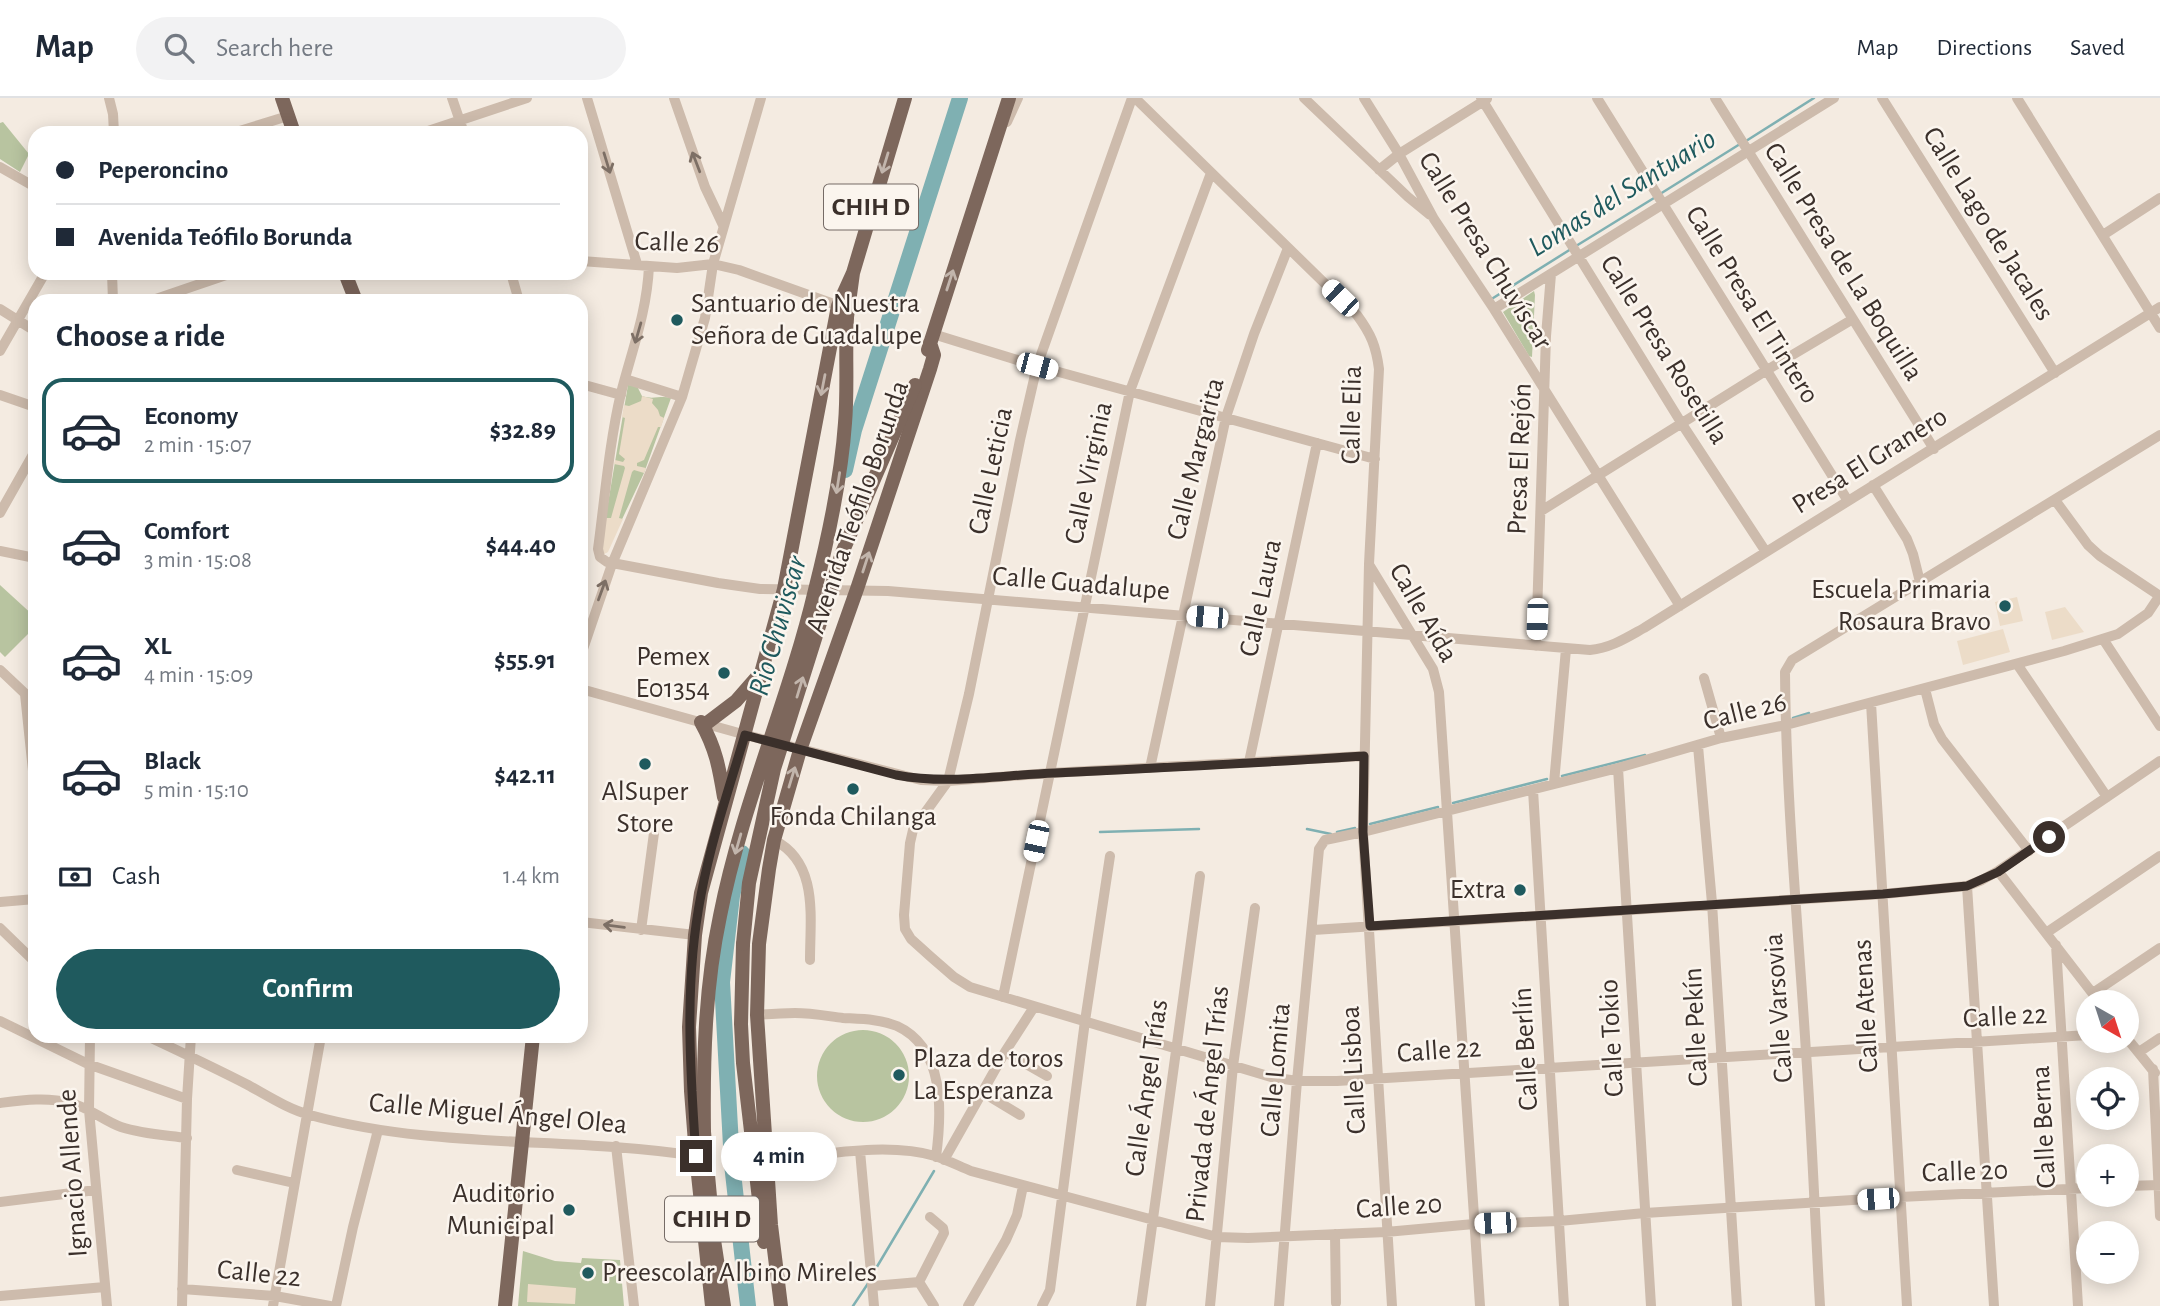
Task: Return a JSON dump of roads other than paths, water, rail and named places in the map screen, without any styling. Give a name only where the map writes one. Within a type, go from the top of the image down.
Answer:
[{"type":"main road","points":[[282,98],[292,126]]},
{"type":"main road","name":"CHIH D","points":[[724,1306],[704,1132],[703,1073],[710,974],[720,916],[745,819],[812,604],[835,501],[845,422],[844,311],[870,211],[905,98]]},
{"type":"main road","name":"CHIH D","points":[[970,218],[1009,98]]},
{"type":"main road","name":"Avenida Teófilo Borunda","points":[[773,1306],[743,1063],[741,1024],[744,921],[749,883],[771,782],[842,553],[915,385],[970,218]]},
{"type":"main road","name":"Avenida Teófilo Borunda","points":[[712,1306],[696,1156],[689,1027],[695,936],[701,893],[784,589],[844,311]]},
{"type":"main road","name":"Avenida Teófilo Borunda","points":[[781,1306],[772,1238],[757,1015],[760,944],[769,869],[774,839],[800,749],[857,589],[930,369],[934,355],[931,338]]},
{"type":"main road","points":[[725,804],[716,754],[704,723],[736,701],[762,670]]},
{"type":"main road","points":[[749,1109],[753,1089],[752,952],[757,901],[769,869]]},
{"type":"main road","points":[[505,1306],[532,1043]]},
{"type":"street","points":[[109,98],[114,126]]},
{"type":"street","points":[[452,98],[462,126]]},
{"type":"street","points":[[444,126],[527,98]]},
{"type":"street","points":[[587,98],[637,264]]},
{"type":"street","points":[[674,98],[705,187],[723,225]]},
{"type":"street","points":[[588,634],[612,564],[682,397],[705,318],[713,264],[723,225],[761,98]]},
{"type":"street","points":[[970,218],[979,209],[1018,98]]},
{"type":"street","name":"Calle Elia","points":[[1134,98],[1357,315],[1371,334],[1379,369],[1369,564],[1363,832]]},
{"type":"street","name":"Calle Leticia","points":[[948,781],[970,694],[1037,366],[1134,98]]},
{"type":"street","points":[[1304,98],[1434,219]]},
{"type":"street","name":"Calle Presa Chuvíscar","points":[[1364,98],[1399,154],[1434,219],[1494,309],[1680,606]]},
{"type":"street","name":"Calle Presa El Tintero","points":[[1597,98],[1848,501]]},
{"type":"street","name":"Calle Presa de La Boquilla","points":[[1715,98],[1934,449]]},
{"type":"street","points":[[1494,309],[1834,98]]},
{"type":"street","name":"Calle Lago de Jacales","points":[[1882,98],[2055,373]]},
{"type":"street","points":[[2017,98],[2103,235],[2156,310],[2160,328]]},
{"type":"street","points":[[1379,170],[1399,154],[1485,99]]},
{"type":"street","name":"Calle Presa Rosetilla","points":[[1485,99],[1682,425],[1766,552]]},
{"type":"street","points":[[256,126],[288,116]]},
{"type":"street","points":[[0,167],[28,184]]},
{"type":"street","name":"Calle Virginia","points":[[1003,997],[1130,391],[1211,173]]},
{"type":"street","points":[[2103,235],[2160,198]]},
{"type":"street","name":"Calle Margarita","points":[[1150,768],[1226,417],[1254,334],[1288,248]]},
{"type":"street","name":"Calle 26","points":[[588,261],[677,268],[713,264],[739,270],[844,311]]},
{"type":"street","points":[[588,386],[621,395],[645,307],[649,266]]},
{"type":"street","name":"Presa El Rejón","points":[[1536,646],[1546,336],[1551,274]]},
{"type":"street","points":[[170,294],[212,280]]},
{"type":"street","points":[[0,351],[28,302]]},
{"type":"street","points":[[0,309],[28,327]]},
{"type":"street","name":"Presa El Granero","points":[[1602,649],[1619,643],[1680,606],[2156,310]]},
{"type":"street","points":[[1541,511],[1853,319]]},
{"type":"street","points":[[931,338],[1375,459]]},
{"type":"street","points":[[625,379],[682,397]]},
{"type":"street","points":[[0,395],[28,405]]},
{"type":"street","name":"Calle Guadalupe","points":[[621,395],[598,549],[600,557],[612,564],[718,583],[784,589],[857,589],[988,598],[1566,649],[1602,649]]},
{"type":"street","points":[[1873,485],[1907,539],[1920,582],[2160,435]]},
{"type":"street","name":"Calle Laura","points":[[1249,762],[1317,443]]},
{"type":"street","points":[[2137,450],[2143,462]]},
{"type":"street","points":[[0,513],[28,463]]},
{"type":"street","points":[[2055,500],[2100,556],[2160,596]]},
{"type":"street","points":[[0,551],[28,557]]},
{"type":"street","name":"Calle Aída","points":[[1369,564],[1433,668],[1438,692],[1480,1306]]},
{"type":"street","name":"Calle Varsovia","points":[[1820,1306],[1806,1053],[1794,898],[1785,671],[1792,660],[1920,582]]},
{"type":"street","name":"Calle 26","points":[[1325,840],[1533,790],[1721,738],[1786,725],[2118,635],[2148,612],[2160,596]]},
{"type":"street","points":[[2103,639],[2160,726]]},
{"type":"street","points":[[1555,783],[1566,649]]},
{"type":"street","points":[[2017,664],[2107,797]]},
{"type":"street","points":[[0,670],[28,697]]},
{"type":"street","points":[[1704,678],[1721,738]]},
{"type":"street","points":[[1925,689],[1934,724],[1942,739],[2029,850]]},
{"type":"street","points":[[588,690],[745,735],[921,780],[948,781],[1364,756]]},
{"type":"street","points":[[25,694],[28,723]]},
{"type":"street","name":"Calle Atenas","points":[[1871,703],[1907,1306]]},
{"type":"street","name":"Calle Pekín","points":[[1698,746],[1712,903],[1737,1306]]},
{"type":"street","points":[[1312,930],[1883,894],[1967,886],[1998,872],[2160,761]]},
{"type":"street","name":"Calle Tokio","points":[[1618,768],[1651,1306]]},
{"type":"street","name":"Calle 22","points":[[948,781],[913,831],[910,843],[904,915],[905,929],[911,939],[954,977],[970,987],[1271,1077],[1297,1081],[1550,1066],[1636,1064],[2076,1035]]},
{"type":"street","name":"Calle Berlín","points":[[1533,790],[1564,1306]]},
{"type":"street","points":[[641,930],[654,832]]},
{"type":"street","name":"Calle Lisboa","points":[[1363,832],[1392,1306]]},
{"type":"street","points":[[774,839],[788,847],[799,860],[806,876],[809,894],[810,960]]},
{"type":"street","name":"Calle Lomita","points":[[1279,1306],[1319,849],[1325,840]]},
{"type":"street","points":[[1042,1306],[1050,1290],[1085,1021],[1110,856]]},
{"type":"street","points":[[2046,933],[2160,856]]},
{"type":"street","points":[[1998,872],[2091,990]]},
{"type":"street","name":"Calle Ángel Trías","points":[[1141,1306],[1200,876]]},
{"type":"street","points":[[1967,886],[1994,1306]]},
{"type":"street","points":[[0,902],[28,900]]},
{"type":"street","name":"Privada de Ángel Trías","points":[[1210,1306],[1233,1066],[1255,908]]},
{"type":"street","points":[[588,923],[695,936]]},
{"type":"street","points":[[0,928],[28,955]]},
{"type":"street","name":"Calle Berna","points":[[2056,945],[2078,1306]]},
{"type":"street","points":[[2097,990],[2160,948]]},
{"type":"street","points":[[940,1158],[1034,1007]]},
{"type":"street","points":[[757,1015],[796,1013],[880,1021],[897,1027],[916,1039],[926,1049],[933,1066],[938,1098],[940,1158]]},
{"type":"street","points":[[0,1021],[28,1035]]},
{"type":"street","points":[[2160,1038],[2139,1052],[2156,1074],[2160,1216]]},
{"type":"street","points":[[45,1043],[88,1064],[187,1099]]},
{"type":"street","name":"Ignacio Allende","points":[[90,1043],[89,1110],[107,1306]]},
{"type":"street","name":"Calle Miguel Ángel Olea","points":[[161,1043],[307,1114],[378,1130],[455,1139],[616,1146],[696,1156]]},
{"type":"street","points":[[182,1306],[190,1043]]},
{"type":"street","points":[[274,1301],[320,1043]]},
{"type":"street","points":[[1005,1052],[1047,1076]]},
{"type":"street","points":[[982,1092],[1020,1115]]},
{"type":"street","points":[[0,1103],[49,1099],[73,1104],[105,1120],[143,1133],[187,1138]]},
{"type":"street","points":[[336,1306],[378,1130]]},
{"type":"street","points":[[616,1146],[634,1306]]},
{"type":"street","name":"Calle 20","points":[[767,1160],[889,1150],[940,1158],[971,1171],[1023,1186],[1217,1237],[1386,1232],[1645,1213],[2076,1189]]},
{"type":"street","points":[[860,1152],[874,1306]]},
{"type":"street","points":[[237,1170],[294,1184]]},
{"type":"street","points":[[2139,1186],[2160,1185]]},
{"type":"street","points":[[968,1306],[1012,1227],[1023,1186]]},
{"type":"street","points":[[0,1202],[96,1190]]},
{"type":"street","points":[[919,1282],[944,1231],[930,1217]]},
{"type":"street","points":[[1335,1234],[1336,1303]]},
{"type":"street","points":[[873,1286],[919,1282]]},
{"type":"street","points":[[919,1282],[934,1306]]},
{"type":"street","points":[[0,1296],[105,1287]]},
{"type":"street","name":"Calle 22","points":[[182,1289],[330,1306]]},
{"type":"waterway","name":"Rio Chuviscar","points":[[845,470],[854,430],[960,98]]},
{"type":"waterway","name":"Lomas del Santuario","points":[[1746,141],[1814,98]]},
{"type":"waterway","name":"Lomas del Santuario","points":[[1660,194],[1740,144]]},
{"type":"waterway","name":"Lomas del Santuario","points":[[1576,246],[1654,198]]},
{"type":"waterway","name":"Lomas del Santuario","points":[[1490,300],[1571,249]]},
{"type":"waterway","points":[[1793,718],[1809,713]]},
{"type":"waterway","points":[[1562,776],[1645,755]]},
{"type":"waterway","points":[[1453,803],[1547,779]]},
{"type":"waterway","points":[[1370,824],[1438,807]]},
{"type":"waterway","points":[[1337,832],[1355,828]]},
{"type":"waterway","points":[[1100,832],[1199,829]]},
{"type":"waterway","points":[[1307,829],[1331,834]]},
{"type":"waterway","name":"Rio Chuviscar","points":[[742,853],[732,896],[722,982],[732,1164],[748,1306]]},
{"type":"waterway","points":[[875,1270],[934,1171]]},
{"type":"waterway","points":[[853,1306],[869,1282]]},
{"type":"place","name":"Santuario de Nuestra Señora de Guadalupe","points":[[677,320]]},
{"type":"place","name":"Escuela Primaria Rosaura Bravo","points":[[2005,606]]},
{"type":"place","name":"Pemex E01354","points":[[724,673]]},
{"type":"place","name":"AlSuper Store","points":[[645,764]]},
{"type":"place","name":"Fonda Chilanga","points":[[853,789]]},
{"type":"place","name":"Extra","points":[[1520,890]]},
{"type":"place","name":"Plaza de toros La Esperanza","points":[[899,1075]]},
{"type":"place","name":"Auditorio Municipal","points":[[569,1210]]},
{"type":"place","name":"Preescolar Albino Mireles","points":[[588,1273]]}]
